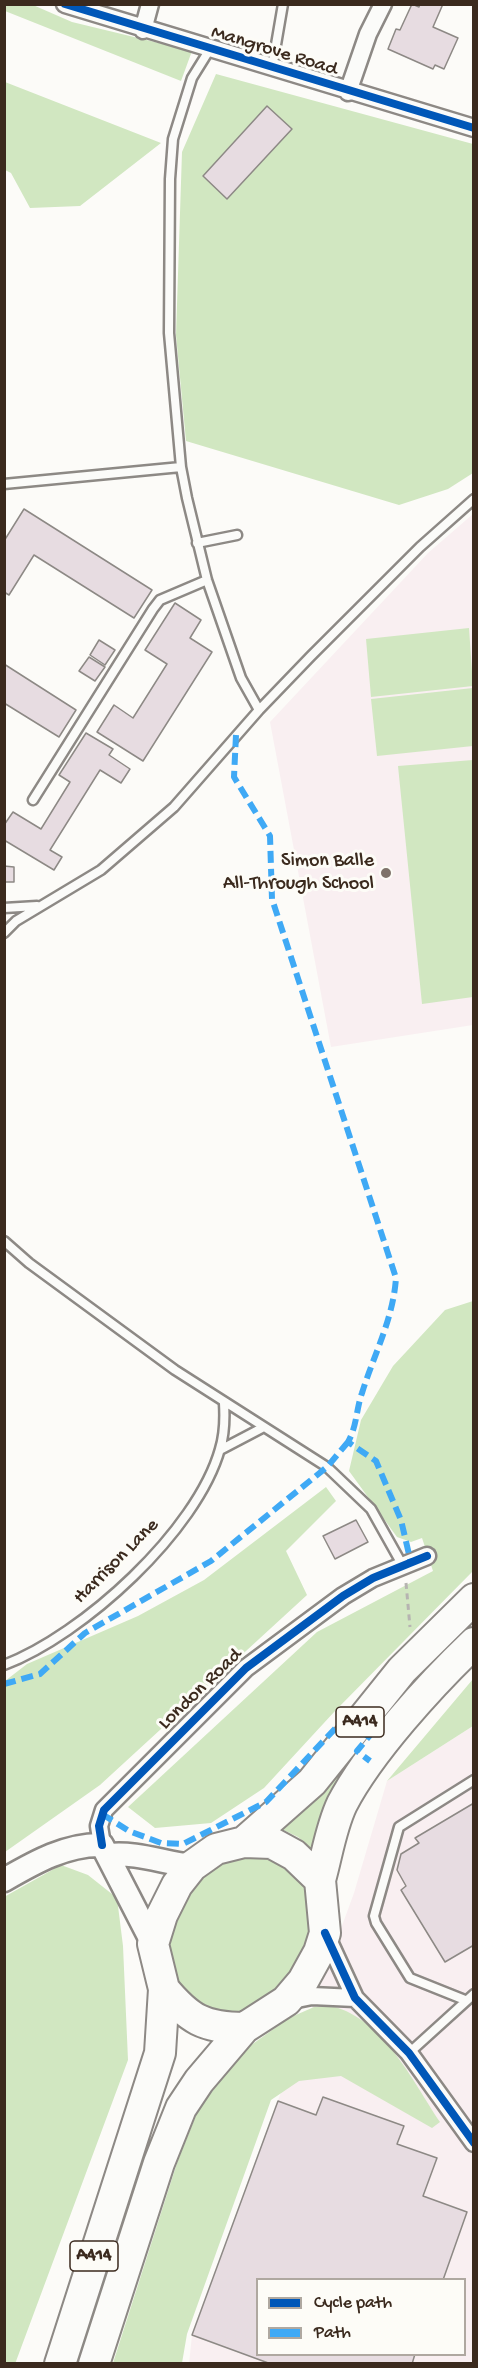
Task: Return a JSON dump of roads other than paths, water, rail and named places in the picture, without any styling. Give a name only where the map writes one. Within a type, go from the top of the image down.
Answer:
[{"type":"highway","name":"A414","points":[[244,1842],[312,1782],[402,1670],[474,1599]]},
{"type":"highway","name":"A414","points":[[320,1880],[341,1806],[354,1784],[424,1696],[474,1643]]},
{"type":"highway","points":[[244,1842],[272,1843],[294,1855],[320,1880],[325,1933],[314,1962],[286,2001],[244,2028],[221,2028],[199,2022],[183,2011],[164,1989],[153,1944],[162,1915],[177,1885],[192,1866],[216,1850],[244,1842]]},
{"type":"highway","name":"A414","points":[[60,2364],[129,2148],[153,2082],[160,2053],[164,1989]]},
{"type":"highway","name":"A414","points":[[94,2364],[159,2163],[181,2108],[199,2080],[244,2028]]},
{"type":"main road","points":[[4,1880],[82,1844],[192,1866]]},
{"type":"main road","points":[[106,1850],[153,1944]]},
{"type":"street","name":"Mangrove Road","points":[[65,4],[142,30],[474,128]]},
{"type":"street","points":[[142,30],[150,4]]},
{"type":"street","points":[[348,92],[368,34],[383,4]]},
{"type":"street","name":"London Road","points":[[106,1850],[99,1826],[104,1810],[246,1668],[343,1596],[373,1578],[427,1556]]},
{"type":"street","points":[[325,1933],[355,1998],[409,2053],[474,2143]]},
{"type":"street","points":[[286,2001],[312,1996],[355,1998]]},
{"type":"lane","points":[[272,68],[283,4]]},
{"type":"lane","points":[[210,49],[192,78],[173,139],[170,179],[169,333],[181,467],[197,543],[207,580],[241,678],[259,710]]},
{"type":"lane","points":[[4,484],[181,467]]},
{"type":"lane","points":[[4,933],[16,921],[38,906],[101,870],[174,807],[259,710],[420,547],[474,499]]},
{"type":"lane","points":[[197,543],[237,535]]},
{"type":"lane","points":[[33,800],[160,600],[207,580]]},
{"type":"lane","points":[[4,908],[38,906]]},
{"type":"lane","points":[[4,1241],[78,1300],[224,1403],[327,1467],[353,1489],[371,1509],[403,1566]]},
{"type":"lane","name":"Harrison Lane","points":[[4,1665],[51,1641],[83,1619],[144,1565],[186,1514],[220,1450],[225,1426],[224,1403]]},
{"type":"lane","points":[[220,1450],[262,1428]]},
{"type":"lane","points":[[465,2000],[410,1978],[374,1916],[399,1827],[474,1780]]},
{"type":"lane","points":[[409,2053],[465,2000],[474,1995]]},
{"type":"place","name":"Simon Balle All-Through School","points":[[386,873]]}]
